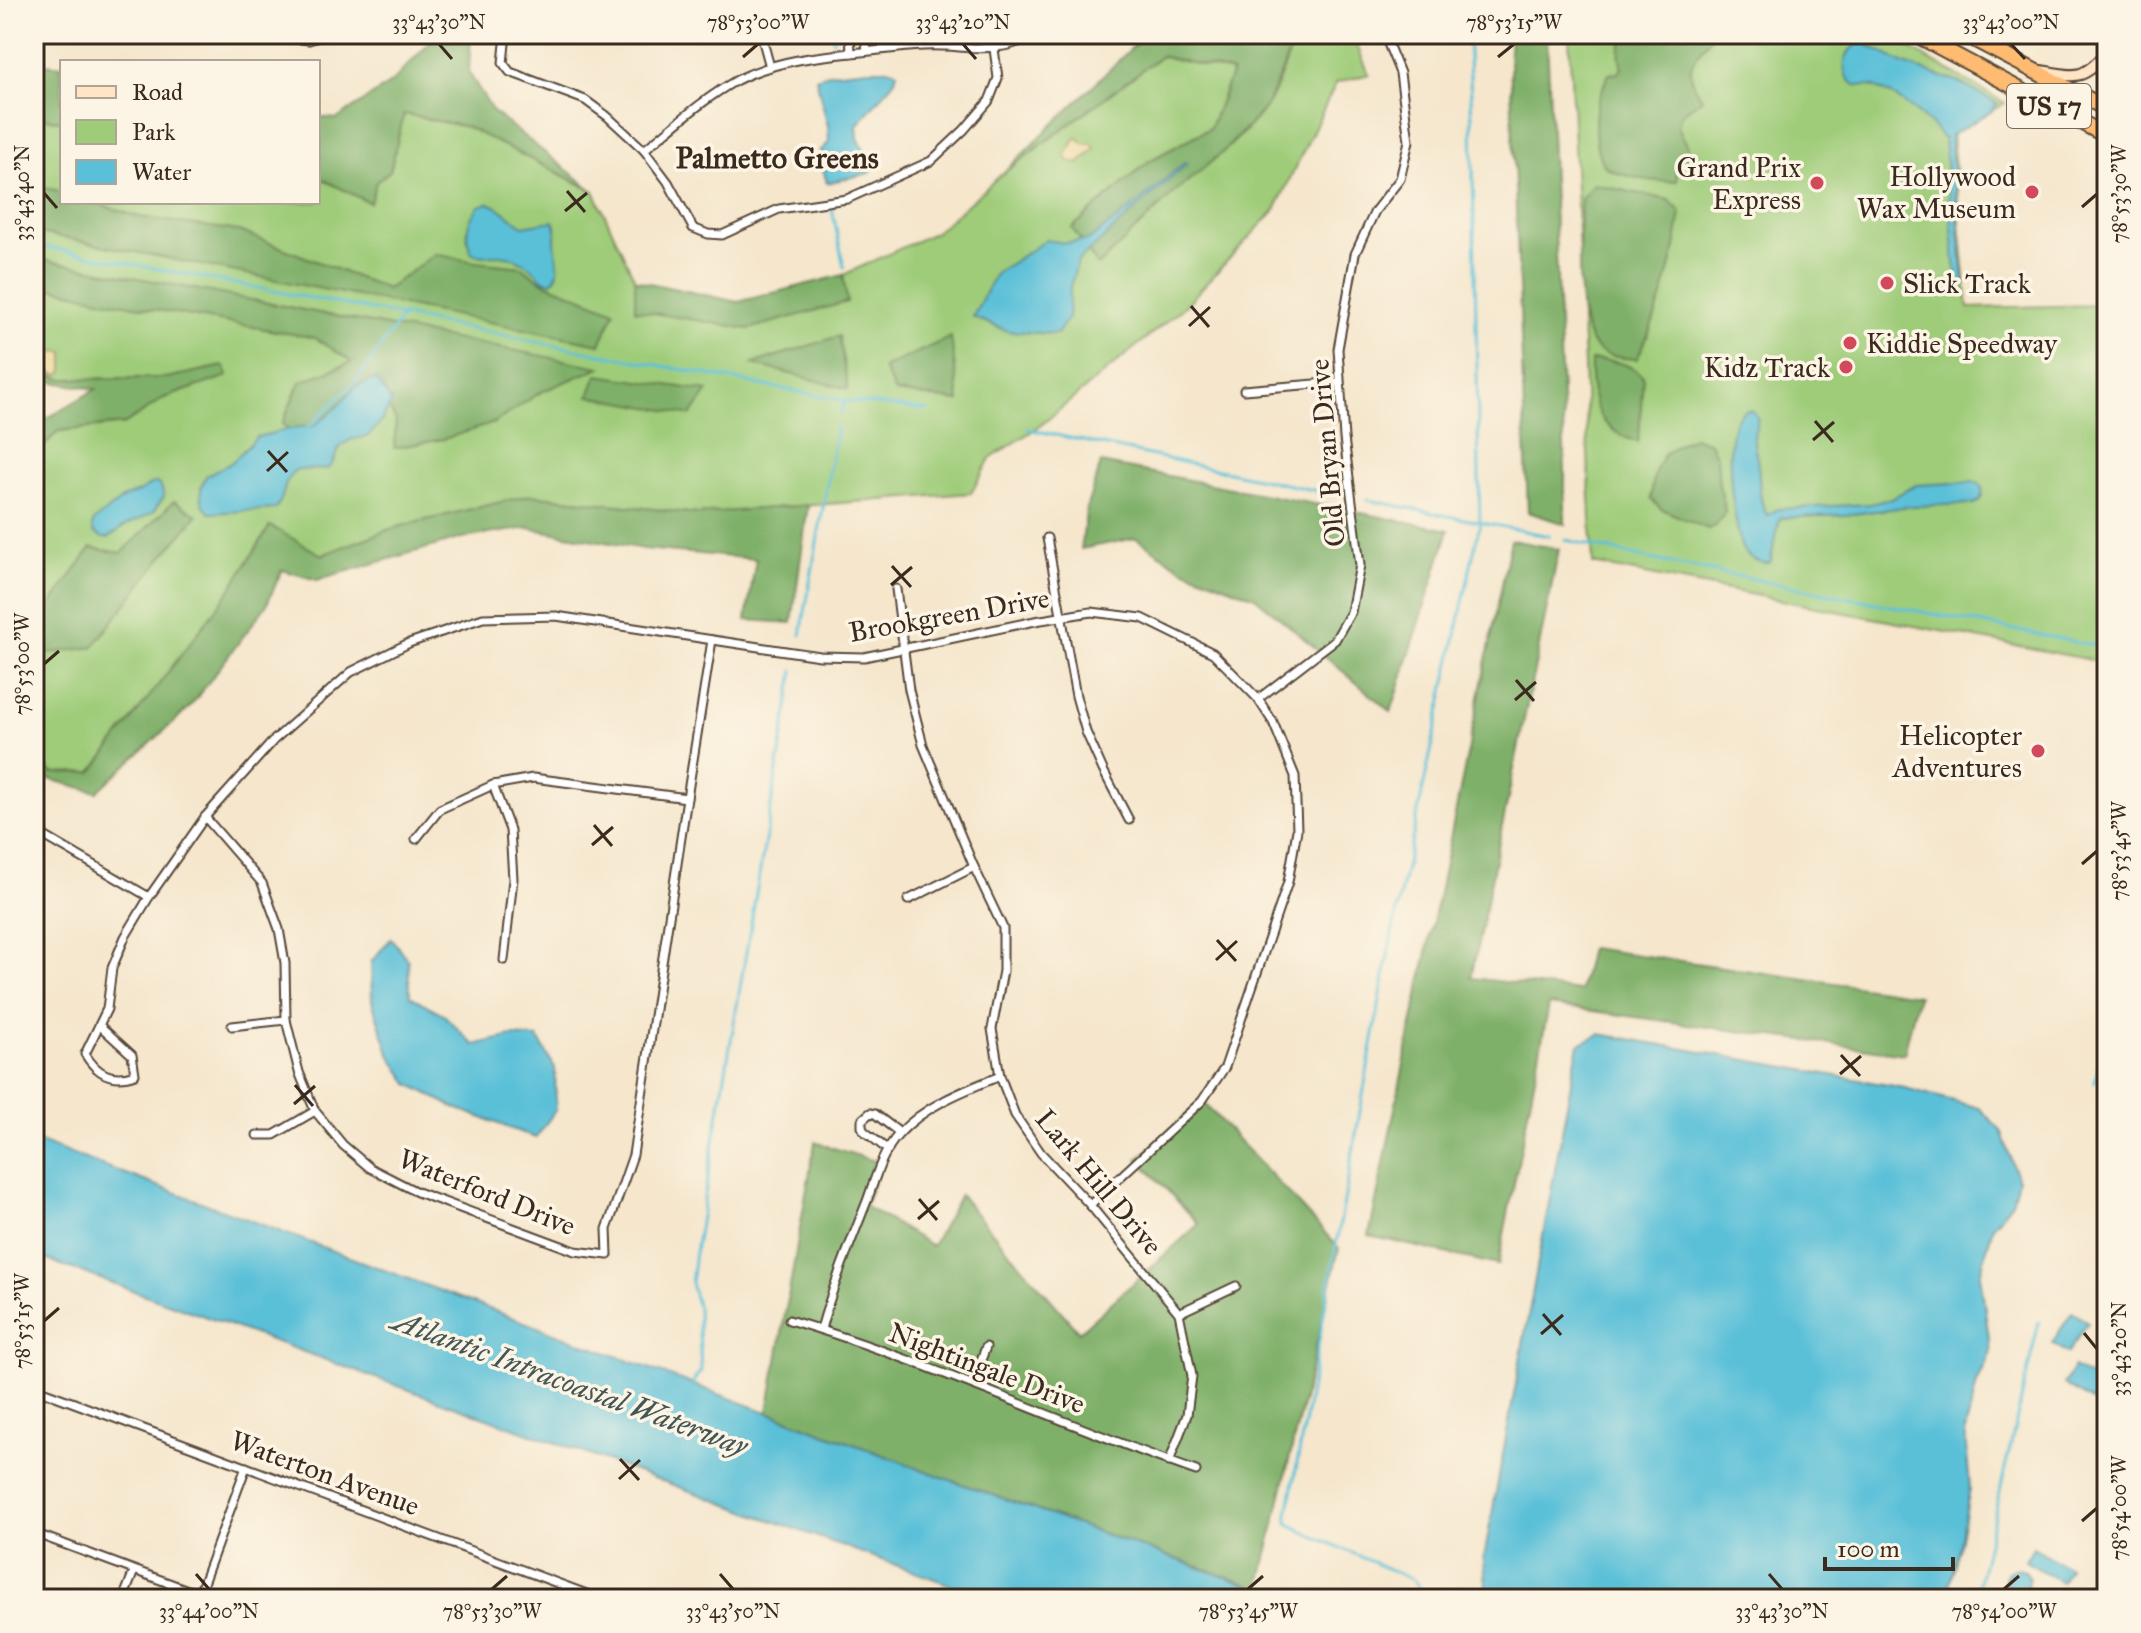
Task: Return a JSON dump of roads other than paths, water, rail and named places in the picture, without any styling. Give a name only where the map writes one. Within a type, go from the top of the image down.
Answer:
[{"type":"highway","name":"US 17","points":[[1915,34],[2107,136]]},
{"type":"highway","name":"US 17","points":[[1964,34],[2107,109]]},
{"type":"main road","points":[[2033,70],[2075,77],[2086,73],[2106,60],[2103,34]]},
{"type":"street","points":[[255,34],[309,40],[328,34]]},
{"type":"street","points":[[506,34],[503,63],[510,72],[585,100],[607,116],[644,150],[668,182],[693,228],[722,235],[779,209],[847,199],[931,161],[989,101],[998,78],[994,49]]},
{"type":"street","points":[[761,34],[770,67]]},
{"type":"street","points":[[850,34],[851,53]]},
{"type":"street","points":[[865,34],[867,51]]},
{"type":"street","points":[[644,150],[702,103],[738,80],[770,67],[806,57],[895,47],[942,45],[994,49],[1021,42],[1036,34]]},
{"type":"street","name":"Old Bryan Drive","points":[[1258,699],[1335,640],[1351,612],[1360,565],[1338,349],[1355,254],[1375,211],[1400,179],[1409,141],[1400,73],[1384,34]]},
{"type":"street","points":[[1244,390],[1339,382]]},
{"type":"street","points":[[1047,538],[1076,696],[1086,732],[1129,820]]},
{"type":"street","name":"Lark Hill Drive","points":[[896,589],[909,690],[923,745],[1003,928],[1003,971],[992,1029],[1000,1076],[1015,1115],[1041,1153],[1090,1205],[1179,1313],[1192,1376],[1187,1415],[1169,1462]]},
{"type":"street","name":"Brookgreen Drive","points":[[99,1025],[132,1055],[135,1074],[120,1079],[93,1069],[85,1054],[99,1025],[107,1009],[112,968],[125,937],[149,897],[205,817],[274,740],[351,672],[409,643],[483,618],[556,616],[820,656],[864,657],[1091,612],[1142,618],[1213,653],[1258,699],[1273,722],[1295,776],[1297,830],[1288,882],[1225,1067],[1202,1101],[1090,1205]]},
{"type":"street","name":"Waterford Drive","points":[[205,817],[262,883],[279,929],[285,963],[286,1020],[299,1072],[315,1111],[343,1145],[370,1168],[417,1192],[575,1251],[608,1255],[607,1229],[633,1155],[712,640]]},
{"type":"street","points":[[416,839],[440,809],[493,785],[533,778],[687,798]]},
{"type":"street","points":[[493,785],[510,830],[513,879],[504,960]]},
{"type":"street","points":[[34,830],[149,897]]},
{"type":"street","points":[[908,900],[974,867]]},
{"type":"street","points":[[232,1026],[286,1020]]},
{"type":"street","points":[[821,1329],[850,1243],[888,1150],[900,1133],[934,1107],[1000,1076]]},
{"type":"street","points":[[257,1135],[274,1135],[315,1111]]},
{"type":"street","points":[[888,1150],[864,1131],[862,1120],[870,1113],[875,1114],[900,1133]]},
{"type":"street","points":[[1179,1313],[1236,1286]]},
{"type":"street","name":"Nightingale Drive","points":[[789,1320],[972,1384],[1196,1471]]},
{"type":"street","points":[[972,1384],[986,1347]]},
{"type":"street","name":"Waterton Avenue","points":[[34,1388],[600,1599]]},
{"type":"street","points":[[199,1594],[246,1467]]},
{"type":"street","points":[[34,1533],[212,1599]]},
{"type":"street","points":[[123,1599],[134,1571]]},
{"type":"water","points":[[1864,43],[1904,64],[1958,82],[1997,103],[1992,111],[1950,136],[1964,280],[1961,286],[1957,284],[1944,140],[1931,125],[1902,102],[1874,87],[1850,81],[1845,69],[1846,57],[1853,47]]},
{"type":"water","points":[[892,69],[897,72],[895,80],[857,125],[858,138],[873,169],[869,173],[827,183],[821,151],[829,142],[828,126],[816,78],[830,73]]},
{"type":"water","points":[[1185,162],[1187,164],[1078,261],[1070,287],[1068,318],[1057,334],[1007,331],[973,317],[995,274],[1046,240],[1065,243],[1089,240]]},
{"type":"water","points":[[489,203],[523,226],[553,221],[558,273],[552,282],[543,280],[516,259],[503,255],[480,256],[471,252],[467,233],[469,222],[479,206]]},
{"type":"water","points":[[376,379],[392,402],[381,422],[368,436],[350,440],[340,447],[331,466],[326,469],[295,470],[275,509],[210,513],[203,504],[201,488],[206,476],[231,463],[257,437],[312,427],[333,411],[356,386]]},
{"type":"water","points":[[1747,410],[1753,411],[1757,418],[1754,443],[1761,497],[1767,515],[1778,509],[1870,504],[1890,499],[1916,485],[1976,482],[1982,486],[1981,497],[1973,504],[1780,518],[1770,563],[1757,561],[1741,546],[1730,472],[1732,432],[1738,418]]},
{"type":"water","points":[[157,483],[164,497],[152,513],[108,538],[94,533],[94,521],[125,497]]},
{"type":"water","points":[[391,938],[408,960],[410,996],[443,1014],[474,1045],[512,1036],[538,1038],[555,1068],[556,1109],[536,1138],[453,1107],[409,1084],[389,1053],[372,1001],[371,962]]},
{"type":"water","points":[[1600,1034],[1905,1088],[1979,1108],[2001,1130],[2018,1180],[2012,1202],[1993,1226],[1980,1275],[1991,1352],[1977,1383],[1965,1431],[1970,1488],[1959,1550],[1945,1599],[1487,1599],[1484,1558],[1572,1077],[1579,1044]]},
{"type":"water","name":"Atlantic Intracoastal Waterway","points":[[34,1140],[953,1481],[1288,1599],[990,1599],[34,1255]]},
{"type":"water","points":[[2072,1312],[2088,1322],[2068,1353],[2052,1343]]},
{"type":"water","points":[[2074,1367],[2106,1387],[2096,1404],[2064,1384]]},
{"type":"water","points":[[2033,1547],[2069,1568],[2061,1582],[2025,1561]]},
{"type":"water","points":[[2017,1568],[2025,1572],[2029,1580],[2025,1588],[2017,1592],[2009,1588],[2005,1580],[2009,1572]]},
{"type":"waterway","points":[[833,34],[833,40]]},
{"type":"waterway","points":[[1424,1599],[1424,1592],[1413,1580],[1302,1531],[1288,1523],[1288,1514],[1392,933],[1480,523],[1468,34]]},
{"type":"waterway","points":[[832,209],[844,267]]},
{"type":"waterway","points":[[34,245],[845,401],[927,410]]},
{"type":"waterway","points":[[308,428],[362,374],[403,315]]},
{"type":"waterway","points":[[840,414],[845,401]]},
{"type":"waterway","points":[[801,635],[837,427]]},
{"type":"waterway","points":[[1028,429],[1327,493]]},
{"type":"waterway","points":[[1368,500],[1549,536]]},
{"type":"waterway","points":[[1566,540],[2107,648]]},
{"type":"waterway","points":[[691,1387],[701,1371],[698,1309],[691,1283],[695,1252],[794,671]]},
{"type":"waterway","points":[[2095,1082],[2107,1027]]},
{"type":"waterway","points":[[1975,1599],[2039,1322]]},
{"type":"place","name":"Grand Prix Express","points":[[1817,183]]},
{"type":"place","name":"Hollywood Wax Museum","points":[[2032,192]]},
{"type":"place","name":"Slick Track","points":[[1887,283]]},
{"type":"place","name":"Kiddie Speedway","points":[[1850,343]]},
{"type":"place","name":"Kidz Track","points":[[1846,367]]},
{"type":"place","name":"Helicopter Adventures","points":[[2038,751]]},
{"type":"district","name":"Palmetto Greens","points":[[777,158]]}]
